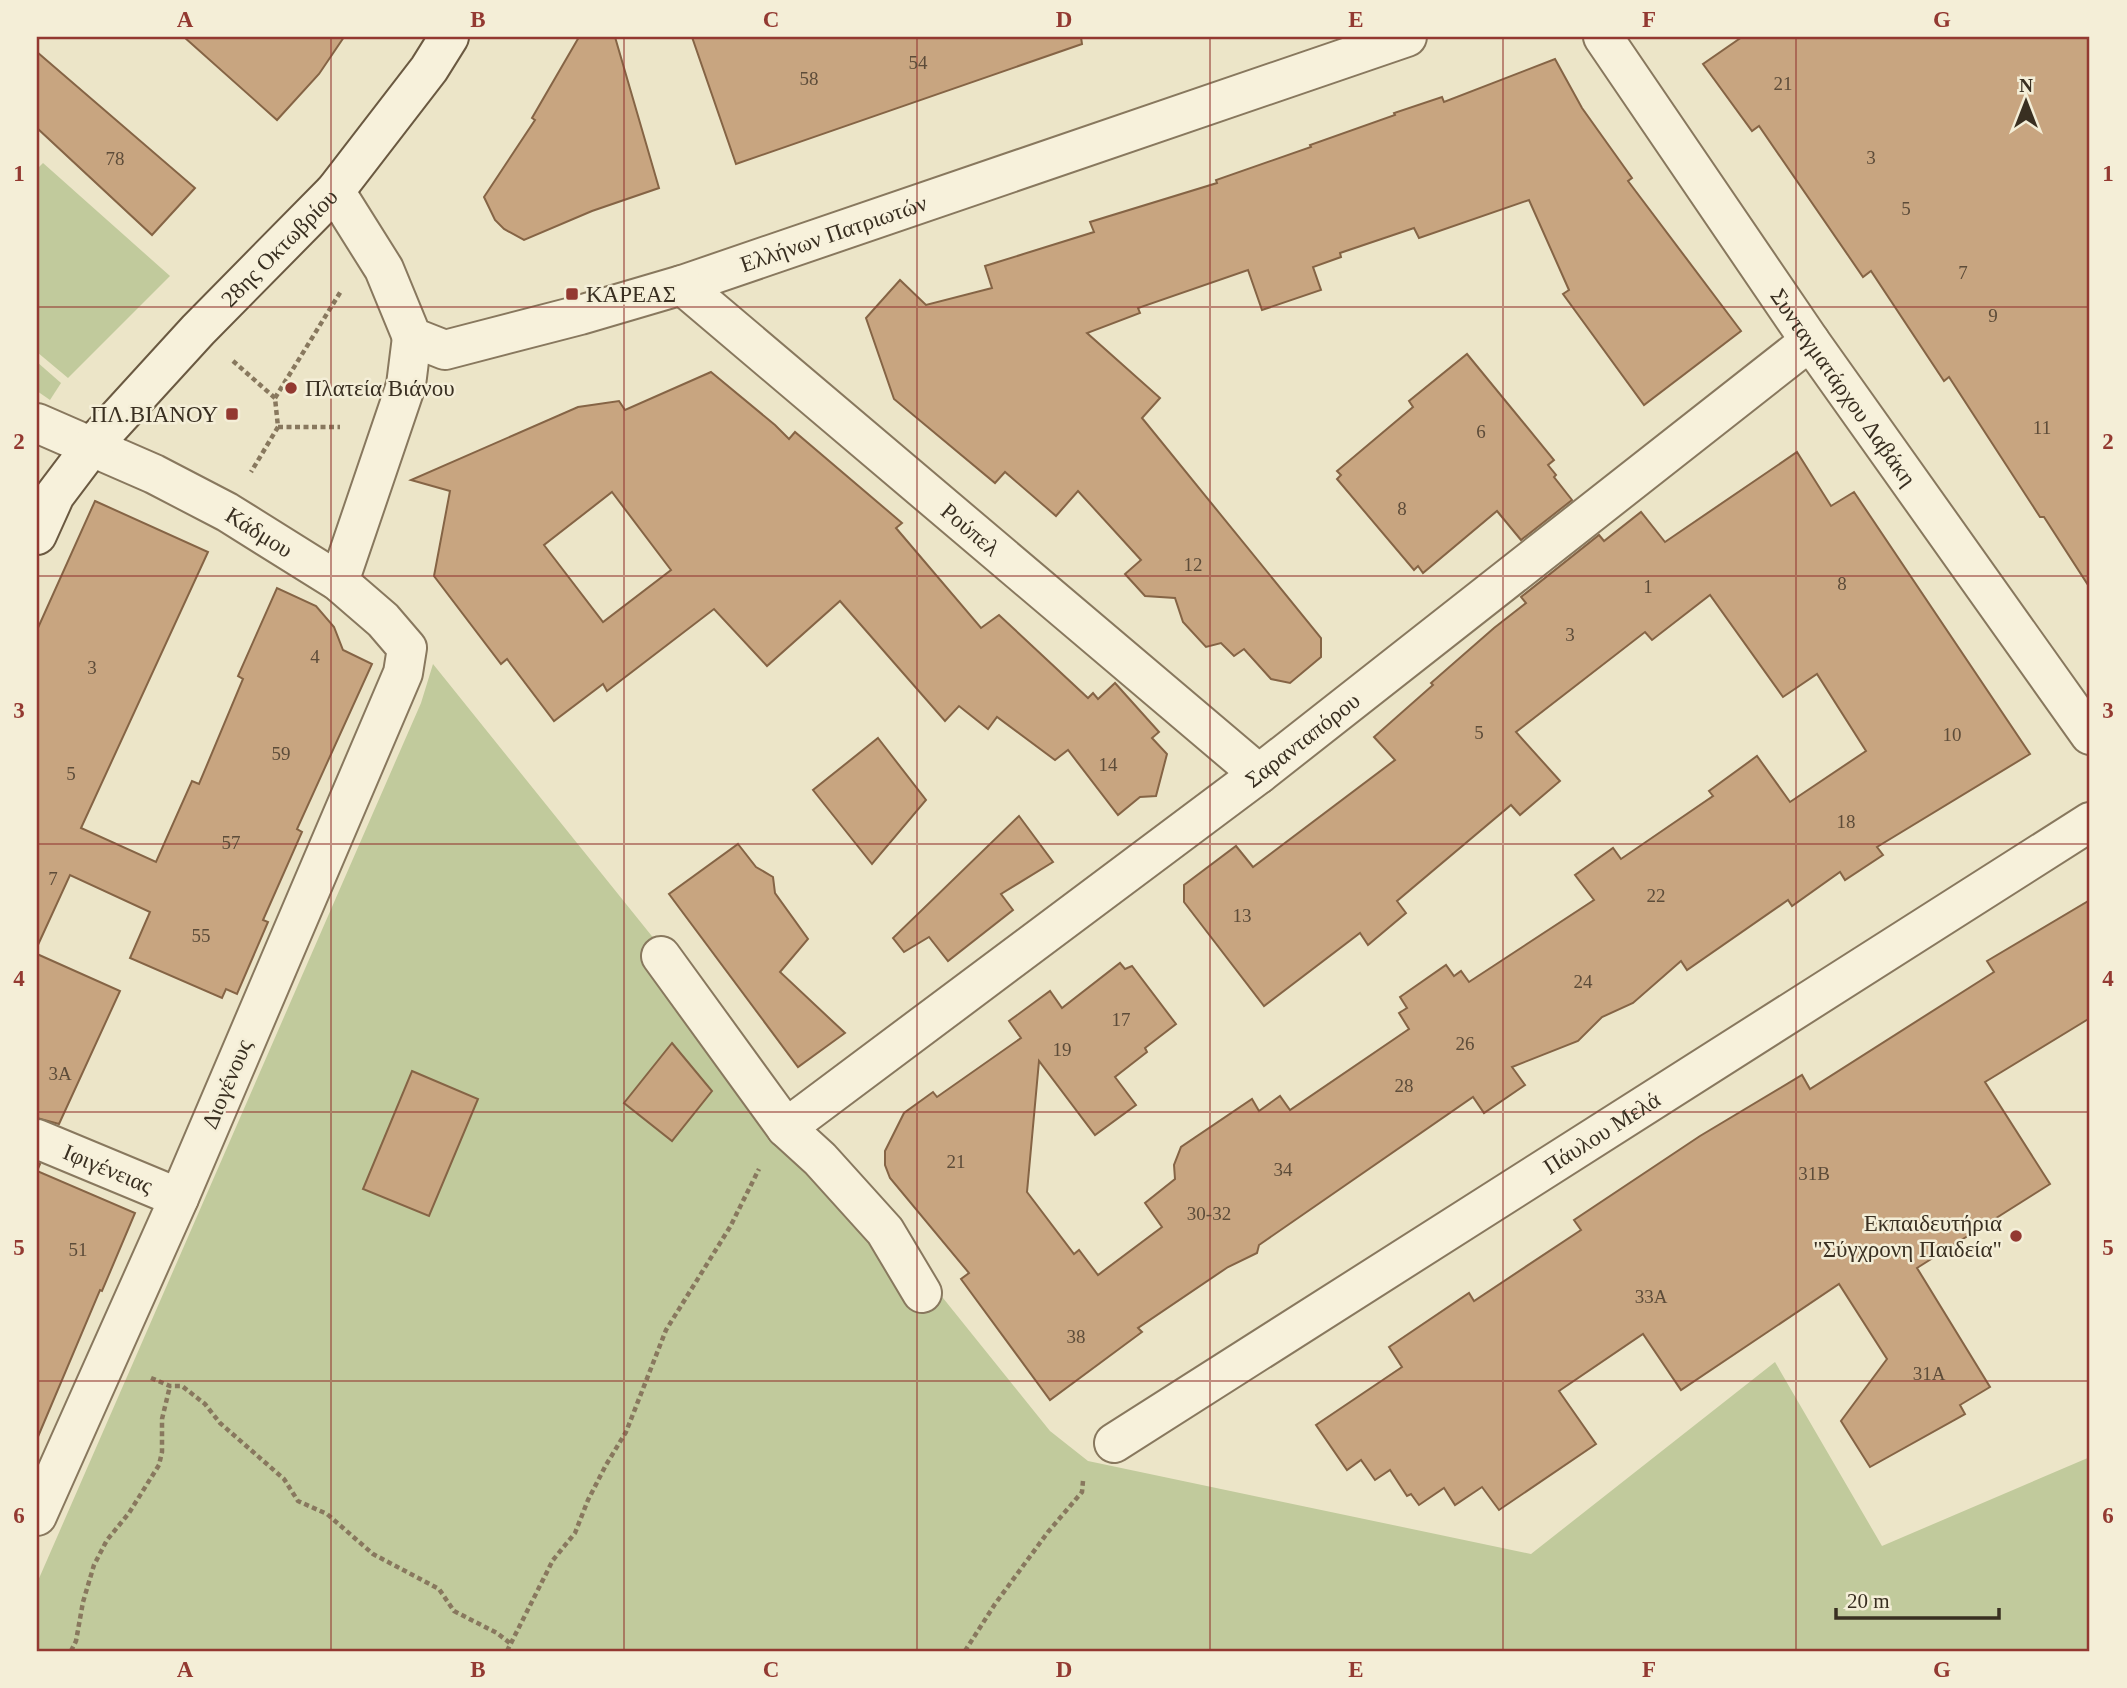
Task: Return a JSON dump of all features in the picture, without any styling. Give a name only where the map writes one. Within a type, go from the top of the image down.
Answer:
[{"type":"street","name":"28ης Οκτωβρίου","points":[[37,535],[55,495],[93,446],[198,330],[335,191],[429,69],[449,37]]},
{"type":"street","name":"Ελλήνων Πατριωτών","points":[[412,337],[445,350],[682,285],[1407,37]]},
{"type":"street","name":"Συνταγματάρχου Δαβάκη","points":[[1603,37],[1810,341],[2090,735]]},
{"type":"street","points":[[335,191],[384,269],[412,337],[406,385],[339,582]]},
{"type":"street","name":"Ρούπελ","points":[[682,285],[1259,774]]},
{"type":"street","name":"Σαρανταπόρου","points":[[786,1128],[1259,774],[1810,341]]},
{"type":"street","name":"Κάδμου","points":[[37,423],[154,474],[227,512],[339,582],[383,620],[407,648]]},
{"type":"street","name":"Διογένους","points":[[37,1517],[179,1198],[403,673],[407,648]]},
{"type":"street","name":"Πάυλου Μελά","points":[[1114,1443],[2090,822]]},
{"type":"street","points":[[661,956],[786,1128],[820,1159],[885,1231],[922,1293]]},
{"type":"street","name":"Ιφιγένειας","points":[[37,1139],[179,1198]]},
{"type":"path","points":[[227,512],[278,427],[275,398],[369,246]]},
{"type":"path","points":[[198,330],[275,398]]},
{"type":"path","points":[[278,427],[391,427]]},
{"type":"path","points":[[508,1651],[553,1560],[575,1533],[588,1500],[626,1432],[666,1330],[730,1227],[766,1154],[786,1128]]},
{"type":"path","points":[[107,1359],[170,1386],[182,1387],[205,1404],[219,1423],[284,1479],[298,1501],[327,1514],[373,1554],[439,1589],[454,1611],[497,1633],[512,1644]]},
{"type":"path","points":[[71,1651],[76,1641],[83,1602],[94,1565],[107,1540],[129,1513],[159,1465],[162,1452],[162,1419],[170,1386]]},
{"type":"path","points":[[965,1651],[995,1604],[1048,1532],[1082,1492],[1083,1479],[1114,1443]]},
{"type":"green space","points":[[43,163],[170,276],[68,378],[37,352],[37,169]]},
{"type":"green space","points":[[37,362],[61,383],[50,400],[37,391]]},
{"type":"green space","points":[[433,664],[1050,1431],[1088,1461],[1531,1554],[1775,1362],[1882,1546],[2090,1457],[2090,1651],[37,1651],[37,1583],[421,703]]},
{"type":"building","points":[[184,37],[344,37],[319,74],[277,120]]},
{"type":"building","points":[[579,37],[615,37],[659,188],[592,211],[524,240],[504,229],[495,220],[484,197],[535,120],[532,118]]},
{"type":"building","points":[[692,37],[1081,37],[1082,44],[736,164]]},
{"type":"building","points":[[1742,37],[2090,37],[2090,588],[2044,517],[2040,517],[1949,377],[1944,381],[1871,271],[1863,277],[1759,126],[1752,131],[1703,64]]},
{"type":"building","points":[[37,52],[195,188],[152,235],[37,128]]},
{"type":"building","points":[[1555,59],[1582,108],[1632,178],[1628,181],[1741,331],[1644,405],[1563,294],[1569,290],[1529,200],[1419,238],[1414,228],[1340,253],[1341,257],[1313,267],[1321,290],[1262,310],[1248,270],[1138,308],[1140,313],[1087,333],[1160,398],[1142,418],[1321,638],[1321,657],[1290,683],[1271,679],[1244,649],[1234,656],[1221,643],[1206,647],[1183,622],[1175,598],[1145,596],[1125,574],[1141,560],[1078,491],[1056,516],[1005,472],[995,483],[894,399],[866,318],[900,280],[926,305],[992,288],[985,266],[1094,232],[1090,222],[1217,183],[1216,180],[1311,147],[1310,145],[1395,115],[1394,113],[1442,97],[1444,102]]},
{"type":"building","points":[[1467,354],[1554,460],[1548,465],[1572,500],[1521,540],[1497,511],[1423,573],[1418,566],[1414,570],[1337,479],[1341,475],[1337,471],[1413,407],[1409,401]]},
{"type":"building","points":[[711,372],[789,439],[795,432],[902,523],[896,528],[981,628],[999,615],[1088,698],[1093,693],[1098,699],[1115,683],[1159,732],[1152,738],[1167,754],[1156,796],[1140,797],[1118,815],[1068,750],[1055,760],[997,717],[988,729],[959,706],[945,721],[840,601],[767,666],[714,609],[607,691],[603,684],[554,721],[507,659],[501,664],[434,576],[450,491],[411,480],[578,407],[619,401],[625,410]],"holes":[[[612,492],[671,570],[603,622],[544,545]]]},
{"type":"building","points":[[1797,452],[1831,506],[1854,492],[2030,754],[1877,847],[1883,855],[1845,880],[1840,872],[1792,906],[1788,900],[1687,970],[1681,961],[1633,1003],[1602,1017],[1578,1041],[1512,1067],[1525,1085],[1484,1113],[1473,1097],[1259,1245],[1257,1253],[1228,1267],[1138,1328],[1142,1332],[1050,1400],[961,1279],[969,1273],[890,1178],[885,1165],[885,1151],[904,1113],[933,1092],[937,1097],[1021,1038],[1009,1021],[1050,991],[1062,1008],[1120,963],[1125,969],[1132,966],[1176,1024],[1145,1048],[1147,1052],[1115,1077],[1136,1105],[1095,1135],[1039,1061],[1027,1192],[1074,1254],[1079,1250],[1098,1275],[1162,1227],[1145,1203],[1175,1179],[1174,1165],[1181,1147],[1252,1099],[1259,1111],[1280,1096],[1290,1110],[1409,1029],[1399,1013],[1407,1008],[1400,997],[1446,965],[1454,976],[1461,971],[1469,982],[1594,900],[1575,875],[1613,848],[1621,859],[1713,796],[1709,791],[1757,756],[1790,802],[1866,751],[1817,674],[1783,697],[1710,595],[1652,640],[1645,632],[1516,732],[1560,781],[1520,815],[1511,805],[1397,901],[1406,913],[1368,945],[1360,933],[1264,1006],[1184,902],[1184,885],[1236,846],[1253,867],[1395,760],[1374,737],[1433,685],[1431,683],[1526,603],[1521,597],[1599,535],[1604,541],[1641,512],[1665,542]]},
{"type":"building","points":[[95,501],[208,552],[81,828],[156,862],[192,781],[199,784],[243,679],[238,676],[277,588],[316,606],[334,627],[343,650],[372,664],[297,829],[302,832],[263,920],[268,922],[237,994],[226,989],[222,998],[130,958],[150,912],[70,875],[37,947],[37,630]]},
{"type":"building","points":[[878,738],[926,800],[872,864],[813,790]]},
{"type":"building","points":[[1019,816],[1053,862],[1001,894],[1013,910],[948,961],[929,937],[904,952],[893,938]]},
{"type":"building","points":[[738,844],[756,867],[773,877],[775,893],[808,939],[780,972],[845,1033],[798,1067],[669,894]]},
{"type":"building","points":[[2090,900],[2090,1018],[1985,1082],[2050,1184],[1917,1268],[1990,1387],[1960,1405],[1965,1414],[1870,1467],[1841,1421],[1887,1359],[1839,1284],[1681,1390],[1643,1334],[1559,1391],[1596,1444],[1499,1510],[1482,1487],[1455,1505],[1444,1488],[1419,1505],[1411,1494],[1407,1496],[1390,1470],[1375,1480],[1361,1460],[1347,1470],[1316,1425],[1402,1367],[1389,1347],[1469,1293],[1474,1301],[1581,1230],[1574,1220],[1700,1136],[1802,1075],[1810,1089],[1994,972],[1987,961]]},
{"type":"building","points":[[37,954],[120,991],[59,1124],[37,1118]]},
{"type":"building","points":[[672,1043],[712,1091],[672,1141],[624,1103]]},
{"type":"building","points":[[412,1071],[478,1099],[429,1216],[363,1189]]},
{"type":"building","points":[[37,1171],[135,1213],[37,1439]]},
{"type":"place","name":"ΚΑΡΕΑΣ","points":[[572,294]]},
{"type":"place","name":"Πλατεία Βιάνου","points":[[291,388]]},
{"type":"place","name":"ΠΛ.ΒΙΑΝΟΥ","points":[[232,414]]},
{"type":"place","name":"Εκπαιδευτήρια \"Σύγχρονη Παιδεία\"","points":[[2016,1236]]}]
